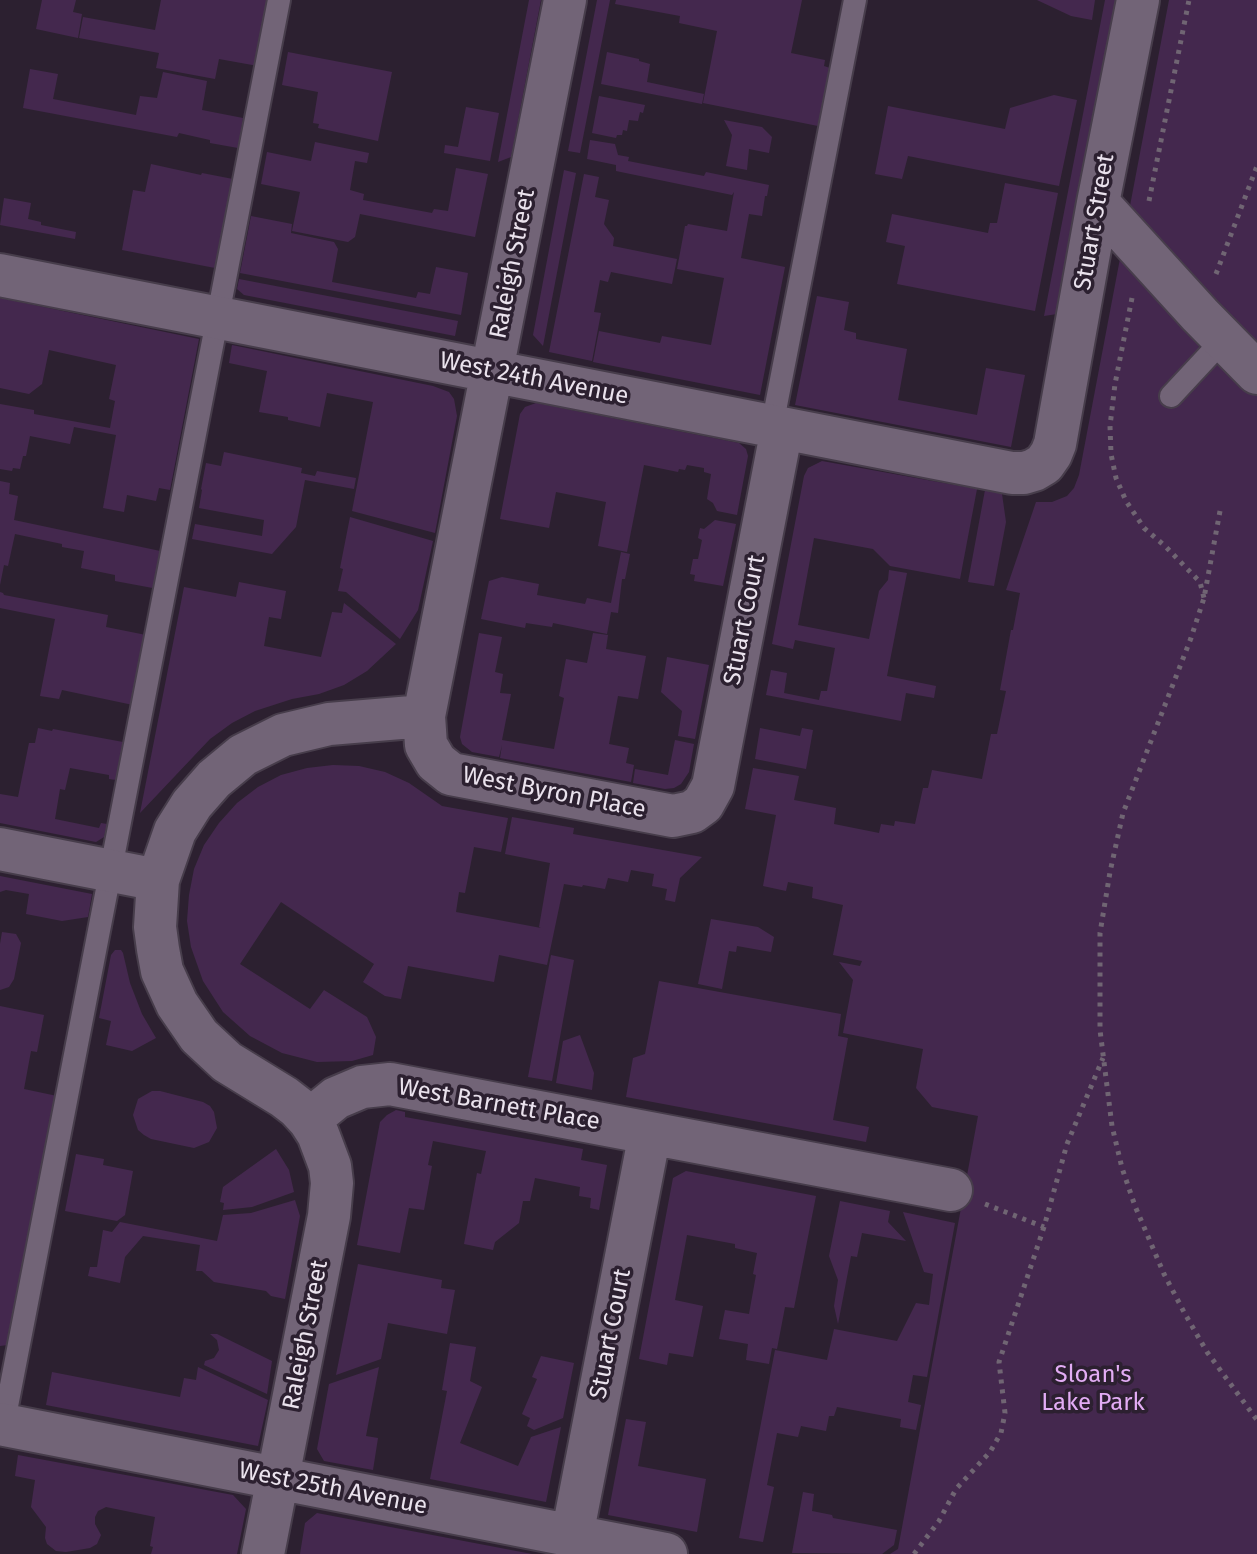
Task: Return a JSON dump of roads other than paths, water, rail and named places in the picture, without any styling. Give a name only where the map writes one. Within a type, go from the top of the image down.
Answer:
[{"type":"street","name":"Raleigh Street","points":[[424,716],[565,0]]},
{"type":"street","name":"Stuart Street","points":[[1055,444],[1138,0]]},
{"type":"street","points":[[1098,203],[1257,373]]},
{"type":"street","name":"West 24th Avenue","points":[[0,275],[1012,473],[1024,473],[1044,464],[1055,444]]},
{"type":"street","name":"Stuart Court","points":[[698,808],[713,786],[777,427]]},
{"type":"street","points":[[309,1120],[284,1097],[227,1062],[199,1036],[177,1004],[162,971],[158,949],[155,927],[158,880],[175,831],[192,804],[214,779],[243,755],[283,735],[329,724],[424,716]]},
{"type":"street","name":"West Byron Place","points":[[424,716],[424,736],[430,754],[451,774],[673,816],[698,808]]},
{"type":"street","points":[[0,849],[158,880]]},
{"type":"street","name":"West Barnett Place","points":[[309,1120],[336,1098],[362,1087],[390,1084],[951,1190]]},
{"type":"street","name":"Raleigh Street","points":[[263,1554],[332,1200],[330,1166],[309,1120]]},
{"type":"street","name":"Stuart Court","points":[[559,1541],[650,1133]]},
{"type":"street","name":"West 25th Avenue","points":[[1,1430],[278,1479],[559,1541],[666,1554]]},
{"type":"lane","points":[[1,1430],[279,0]]},
{"type":"lane","points":[[777,427],[855,0]]},
{"type":"lane","points":[[1171,396],[1212,327]]},
{"type":"park label","name":"Sloan's Lake Park","points":[[1093,1389]]}]
